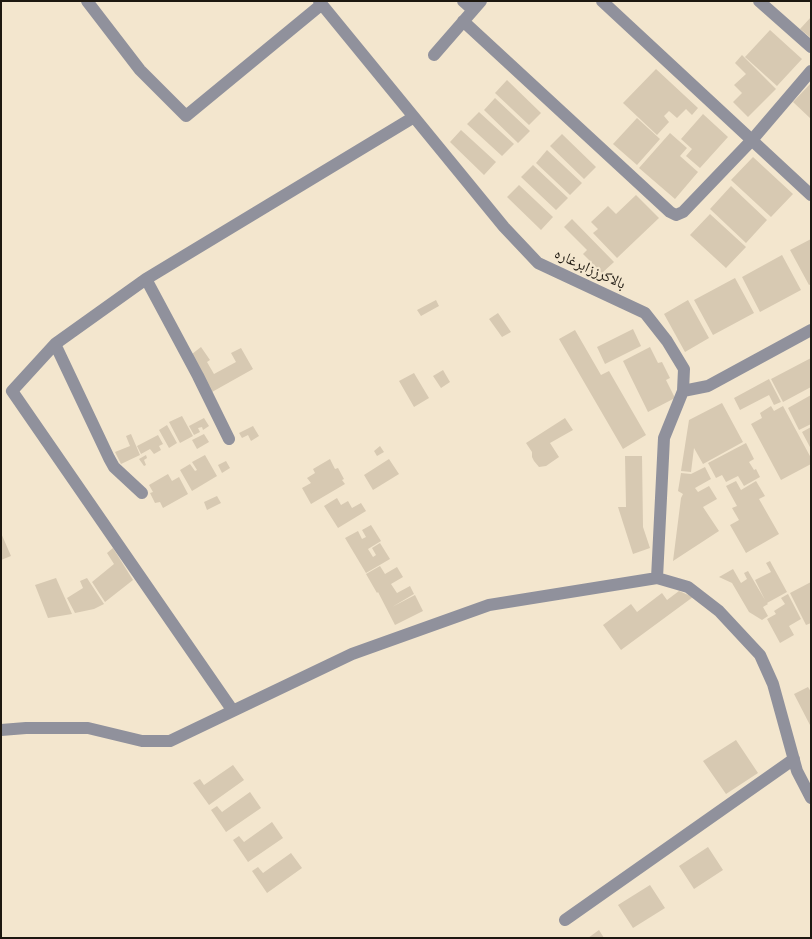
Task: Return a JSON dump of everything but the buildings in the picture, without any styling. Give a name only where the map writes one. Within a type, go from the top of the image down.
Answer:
[{"type":"street","points":[[87,1],[140,70],[186,116],[320,3]]},
{"type":"street","points":[[434,54],[477,6],[463,1]]},
{"type":"street","points":[[602,1],[811,195]]},
{"type":"street","points":[[759,1],[811,47]]},
{"type":"street","name":"بالاکرززابرغاره","points":[[320,3],[504,227],[538,263],[645,313],[667,341],[684,369],[682,391],[664,438],[657,578]]},
{"type":"street","points":[[463,21],[670,212],[676,215],[683,212],[752,140],[811,71]]},
{"type":"street","points":[[233,711],[12,390],[55,344],[146,280],[414,117]]},
{"type":"street","points":[[146,280],[198,376],[229,440]]},
{"type":"street","points":[[682,391],[708,386],[811,330]]},
{"type":"street","points":[[55,344],[114,467],[142,493]]},
{"type":"street","points":[[1,730],[88,728],[142,741],[170,742],[352,654],[489,605],[657,578],[688,587],[718,611],[760,655],[773,684],[797,771],[811,798]]},
{"type":"street","points":[[565,920],[794,759]]}]
